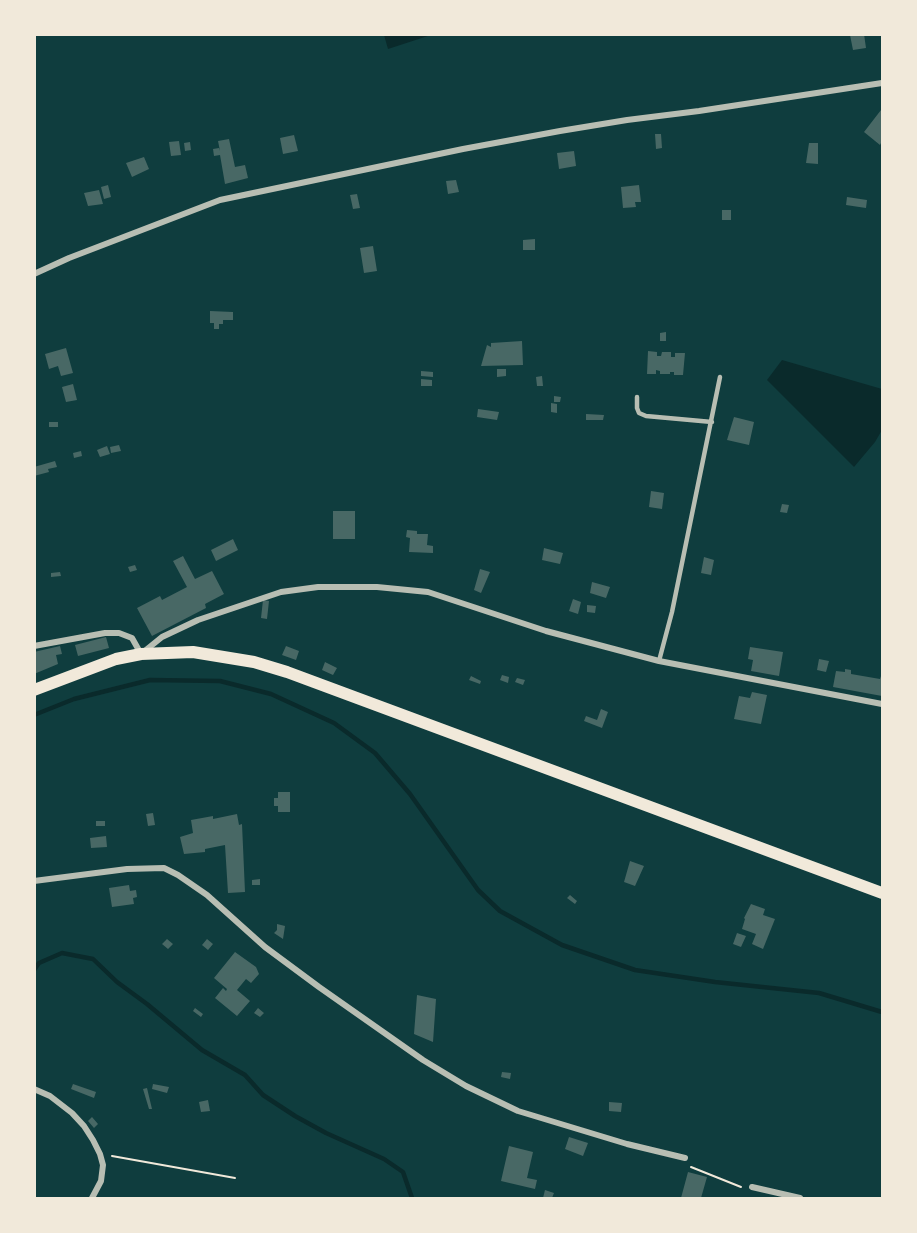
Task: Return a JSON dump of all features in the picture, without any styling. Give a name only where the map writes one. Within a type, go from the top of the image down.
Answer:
[{"type":"main road","points":[[34,690],[116,659],[141,654],[207,652],[247,660],[277,669],[882,893]]},
{"type":"street","points":[[34,274],[69,258],[230,198],[560,131],[882,83]]},
{"type":"street","points":[[34,646],[105,633],[119,633],[132,638],[141,654],[162,637],[198,620],[281,592],[318,587],[365,587],[428,592],[546,631],[659,661],[882,704]]},
{"type":"street","points":[[34,881],[127,869],[164,868],[207,895],[265,947],[320,987],[423,1060],[466,1086],[518,1111],[627,1144],[685,1158]]},
{"type":"street","points":[[34,1089],[50,1096],[72,1113],[84,1126],[100,1154],[103,1165],[101,1181],[92,1198]]},
{"type":"street","points":[[752,1187],[800,1198]]},
{"type":"lane","points":[[659,661],[672,612],[720,377]]},
{"type":"lane","points":[[637,397],[639,413],[645,416],[712,422]]},
{"type":"path","points":[[100,1154],[236,1178]]},
{"type":"path","points":[[685,1158],[683,1163],[751,1191],[752,1187]]},
{"type":"water","points":[[384,34],[431,35],[388,49]]},
{"type":"water","points":[[782,360],[882,389],[882,430],[854,467],[767,380]]},
{"type":"building","points":[[864,34],[866,48],[853,50],[850,35]]},
{"type":"building","points":[[881,110],[882,141],[880,145],[864,132]]},
{"type":"building","points":[[655,134],[661,134],[662,148],[656,149]]},
{"type":"building","points":[[294,135],[298,151],[283,154],[280,138]]},
{"type":"building","points":[[229,139],[235,167],[245,165],[248,178],[225,184],[220,155],[214,156],[213,149],[219,148],[220,151],[218,141]]},
{"type":"building","points":[[179,141],[181,155],[171,156],[169,142]]},
{"type":"building","points":[[190,142],[191,150],[185,151],[184,143]]},
{"type":"building","points":[[809,143],[818,143],[818,164],[806,163]]},
{"type":"building","points":[[574,151],[576,166],[559,169],[557,153]]},
{"type":"building","points":[[144,157],[149,169],[132,177],[126,163]]},
{"type":"building","points":[[456,180],[459,192],[448,194],[446,181]]},
{"type":"building","points":[[108,185],[111,197],[104,199],[101,187]]},
{"type":"building","points":[[639,185],[641,202],[635,202],[636,207],[623,208],[621,187]]},
{"type":"building","points":[[99,190],[103,204],[88,206],[84,193]]},
{"type":"building","points":[[357,194],[360,208],[353,209],[350,195]]},
{"type":"building","points":[[847,197],[867,200],[866,208],[846,205]]},
{"type":"building","points":[[722,210],[731,210],[731,220],[722,220]]},
{"type":"building","points":[[535,239],[535,250],[523,250],[523,240]]},
{"type":"building","points":[[373,246],[377,271],[364,273],[360,248]]},
{"type":"building","points":[[210,311],[233,312],[233,320],[223,320],[223,324],[219,324],[219,329],[214,329],[214,323],[210,323]]},
{"type":"building","points":[[666,332],[666,341],[660,341],[660,333]]},
{"type":"building","points":[[522,341],[523,365],[481,366],[487,345],[491,347],[491,343]]},
{"type":"building","points":[[66,348],[73,373],[61,376],[58,366],[49,369],[45,354]]},
{"type":"building","points":[[648,351],[657,352],[657,356],[661,356],[662,352],[671,352],[671,357],[675,357],[675,353],[685,353],[683,375],[674,375],[674,372],[660,374],[660,371],[656,370],[656,374],[647,374]]},
{"type":"building","points":[[497,369],[506,369],[506,376],[497,377]]},
{"type":"building","points":[[421,371],[433,372],[433,377],[421,376]]},
{"type":"building","points":[[542,376],[543,386],[537,386],[536,377]]},
{"type":"building","points":[[421,379],[432,380],[432,386],[421,386]]},
{"type":"building","points":[[73,384],[77,400],[66,402],[62,387]]},
{"type":"building","points":[[554,396],[561,397],[560,402],[554,402]]},
{"type":"building","points":[[551,403],[557,404],[557,413],[551,412]]},
{"type":"building","points":[[478,409],[499,412],[497,420],[477,417]]},
{"type":"building","points":[[586,414],[604,415],[603,420],[586,420]]},
{"type":"building","points":[[734,417],[754,422],[749,445],[727,440]]},
{"type":"building","points":[[49,422],[58,422],[58,427],[49,427]]},
{"type":"building","points":[[119,445],[121,451],[111,453],[110,447]]},
{"type":"building","points":[[107,446],[110,454],[100,457],[97,450]]},
{"type":"building","points":[[81,451],[82,456],[74,458],[73,453]]},
{"type":"building","points":[[55,461],[57,467],[34,476],[34,467]]},
{"type":"building","points":[[651,491],[664,493],[662,509],[649,507]]},
{"type":"building","points":[[782,504],[789,505],[787,513],[780,512]]},
{"type":"building","points":[[333,511],[355,511],[355,539],[333,539]]},
{"type":"building","points":[[407,530],[417,531],[417,534],[428,534],[427,545],[433,546],[433,553],[409,552],[410,538],[406,537]]},
{"type":"building","points":[[233,539],[238,550],[216,561],[211,550]]},
{"type":"building","points":[[544,548],[563,553],[560,564],[542,560]]},
{"type":"building","points":[[183,556],[195,579],[212,571],[224,594],[205,604],[206,608],[152,636],[137,608],[160,596],[162,600],[187,587],[173,561]]},
{"type":"building","points":[[704,557],[714,560],[711,575],[701,573]]},
{"type":"building","points":[[135,565],[137,570],[130,572],[128,567]]},
{"type":"building","points":[[480,569],[490,572],[481,593],[474,590]]},
{"type":"building","points":[[60,572],[61,576],[51,577],[51,573]]},
{"type":"building","points":[[592,582],[610,587],[606,598],[590,593]]},
{"type":"building","points":[[573,599],[581,602],[578,614],[569,611]]},
{"type":"building","points":[[263,600],[269,601],[267,619],[261,618]]},
{"type":"building","points":[[587,605],[596,606],[595,613],[587,612]]},
{"type":"building","points":[[106,637],[109,648],[78,656],[75,645]]},
{"type":"building","points":[[60,646],[62,654],[56,655],[58,664],[34,674],[34,652]]},
{"type":"building","points":[[286,646],[299,651],[296,660],[282,655]]},
{"type":"building","points":[[750,647],[783,652],[779,676],[751,671],[753,660],[748,659]]},
{"type":"building","points":[[819,659],[829,661],[826,672],[817,670]]},
{"type":"building","points":[[325,662],[337,668],[333,675],[322,670]]},
{"type":"building","points":[[845,669],[851,670],[851,674],[880,679],[882,673],[882,696],[833,687],[836,671],[845,672]]},
{"type":"building","points":[[502,675],[509,677],[508,683],[500,680]]},
{"type":"building","points":[[471,676],[481,681],[480,684],[469,680]]},
{"type":"building","points":[[517,678],[525,680],[523,685],[515,682]]},
{"type":"building","points":[[752,692],[767,695],[761,724],[734,719],[739,696],[750,698]]},
{"type":"building","points":[[601,709],[608,712],[602,728],[584,721],[586,716],[597,720]]},
{"type":"building","points":[[278,792],[290,792],[290,812],[278,812],[278,806],[274,806],[274,798],[278,798]]},
{"type":"building","points":[[153,813],[155,825],[148,826],[146,814]]},
{"type":"building","points":[[237,814],[239,825],[242,824],[245,892],[228,893],[225,845],[205,849],[205,852],[184,854],[180,837],[193,833],[191,820],[213,816],[213,819]]},
{"type":"building","points":[[96,821],[105,821],[105,826],[96,826]]},
{"type":"building","points":[[106,836],[107,847],[91,848],[90,838]]},
{"type":"building","points":[[630,861],[644,866],[635,886],[624,882]]},
{"type":"building","points":[[260,879],[260,885],[252,885],[252,880]]},
{"type":"building","points":[[129,885],[130,891],[136,890],[137,897],[133,898],[134,904],[112,907],[109,888]]},
{"type":"building","points":[[570,895],[577,901],[575,904],[567,898]]},
{"type":"building","points":[[751,904],[765,909],[763,915],[775,919],[763,949],[752,944],[756,934],[742,929],[744,918]]},
{"type":"building","points":[[277,924],[285,926],[283,939],[274,933],[277,930]]},
{"type":"building","points":[[737,933],[746,936],[741,947],[733,944]]},
{"type":"building","points":[[167,939],[173,944],[168,949],[162,944]]},
{"type":"building","points":[[207,939],[213,944],[208,950],[202,945]]},
{"type":"building","points":[[235,952],[256,967],[259,974],[251,983],[246,979],[237,990],[250,1001],[237,1016],[215,998],[223,988],[226,991],[227,989],[214,978]]},
{"type":"building","points":[[417,995],[436,999],[433,1042],[414,1034]]},
{"type":"building","points":[[195,1008],[203,1014],[201,1017],[193,1011]]},
{"type":"building","points":[[258,1008],[264,1013],[260,1017],[254,1013]]},
{"type":"building","points":[[502,1072],[511,1073],[510,1079],[501,1077]]},
{"type":"building","points":[[73,1084],[96,1092],[94,1098],[71,1089]]},
{"type":"building","points":[[153,1084],[169,1087],[167,1093],[152,1089]]},
{"type":"building","points":[[147,1088],[152,1109],[149,1109],[143,1089]]},
{"type":"building","points":[[208,1100],[210,1111],[201,1112],[199,1102]]},
{"type":"building","points":[[609,1102],[622,1103],[621,1112],[609,1111]]},
{"type":"building","points":[[92,1117],[98,1124],[94,1128],[88,1121]]},
{"type":"building","points":[[569,1137],[588,1143],[583,1156],[565,1149]]},
{"type":"building","points":[[509,1146],[533,1152],[527,1178],[537,1180],[535,1189],[501,1181]]},
{"type":"building","points":[[688,1172],[707,1177],[701,1198],[681,1198]]},
{"type":"building","points":[[545,1190],[554,1193],[552,1198],[543,1198]]},
{"type":"waterway","points":[[34,715],[74,699],[150,680],[220,681],[271,694],[334,723],[375,753],[410,794],[478,890],[500,911],[562,945],[635,970],[715,982],[819,993],[882,1012]]},
{"type":"waterway","points":[[34,970],[39,963],[62,953],[93,959],[117,982],[202,1050],[245,1075],[263,1095],[295,1116],[326,1133],[384,1159],[403,1172],[412,1198]]}]
